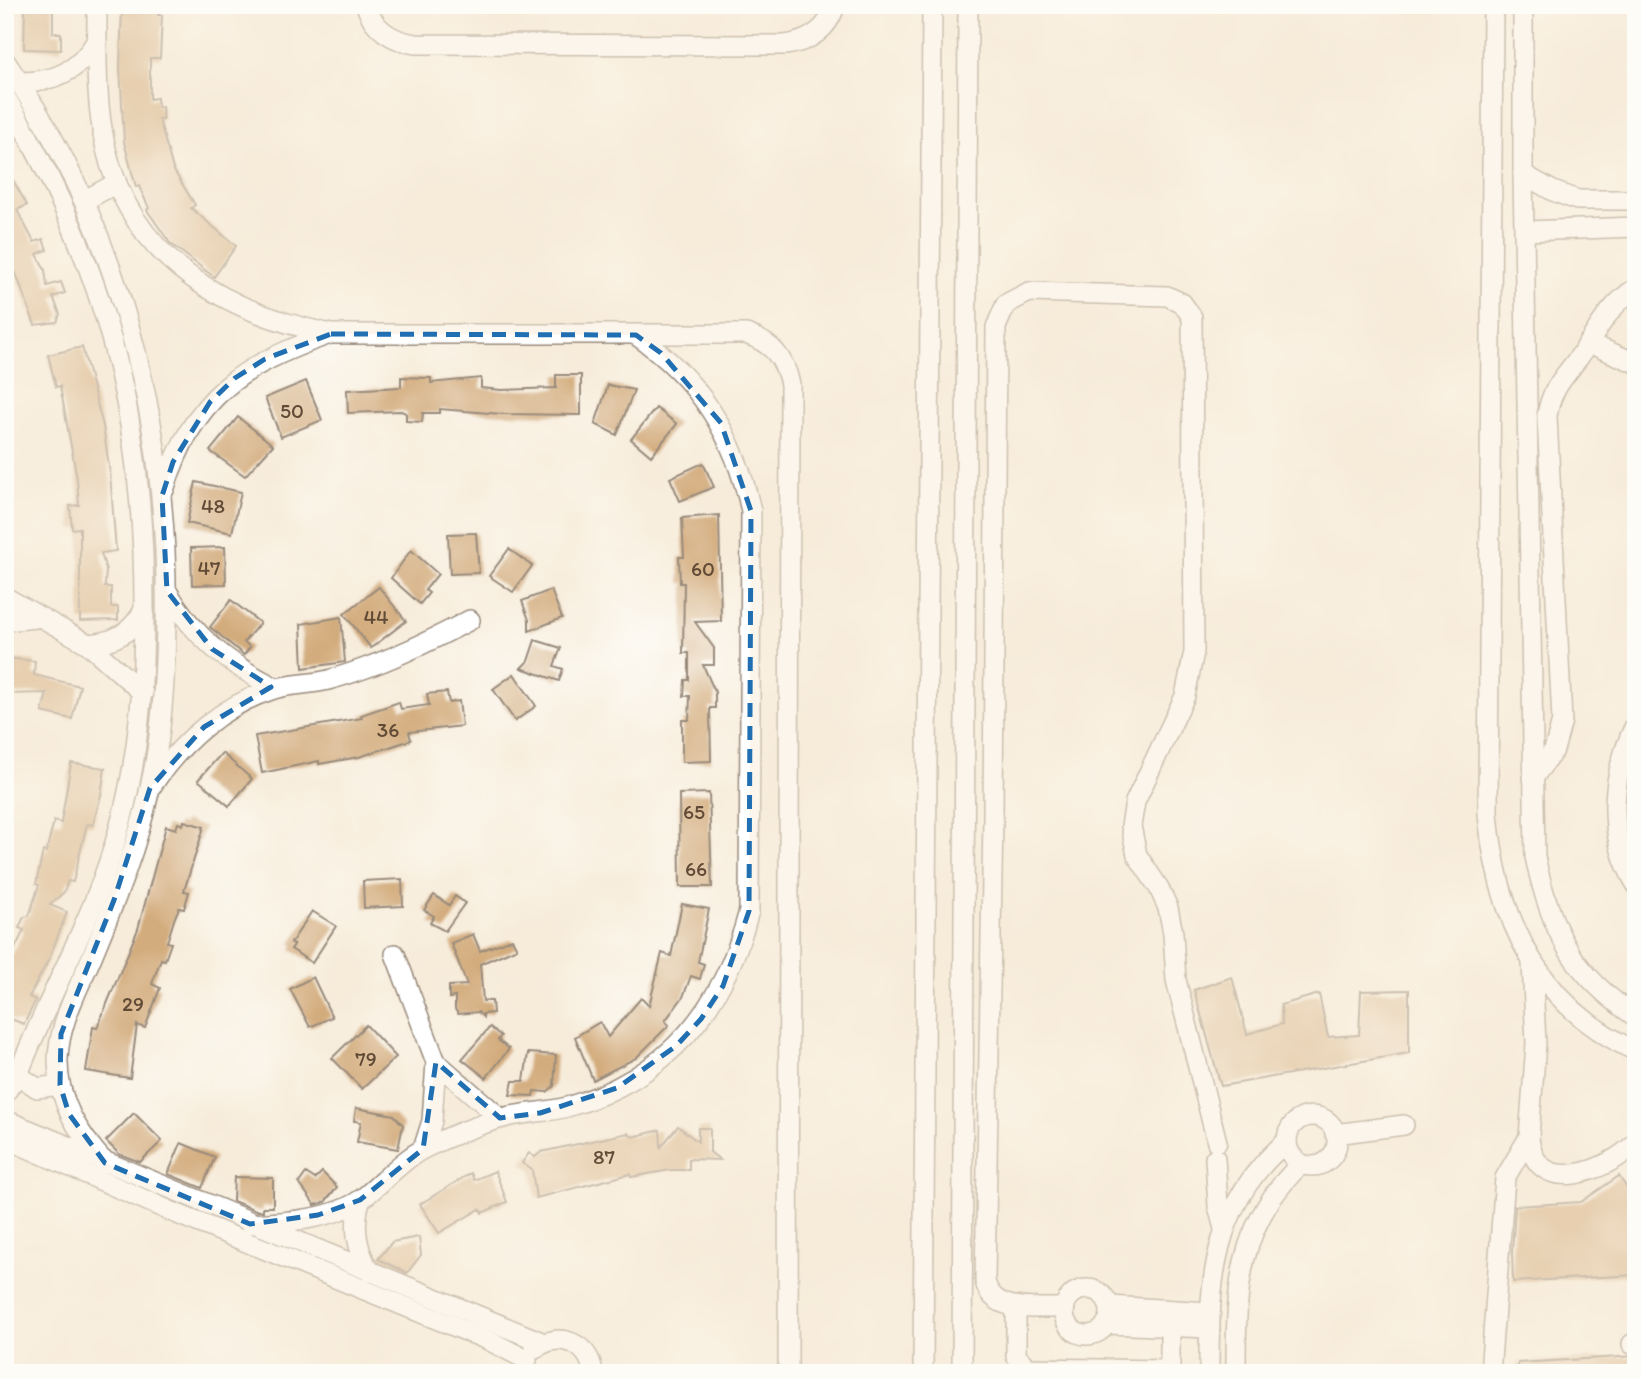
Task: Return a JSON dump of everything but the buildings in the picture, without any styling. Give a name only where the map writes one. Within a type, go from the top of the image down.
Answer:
[{"type":"street","points":[[97,5],[100,116],[106,150],[117,183],[147,234],[167,256],[205,288],[267,319],[331,334],[746,334],[763,340],[777,352],[786,367],[790,384],[788,1373]]},
{"type":"street","points":[[366,5],[373,20],[388,35],[416,44],[785,45],[816,35],[829,20],[835,5]]},
{"type":"street","points":[[923,1373],[932,5]]},
{"type":"street","points":[[962,1373],[968,5]]},
{"type":"street","points":[[1493,5],[1488,814],[1492,860],[1504,905],[1532,962],[1583,1018],[1636,1051]]},
{"type":"street","points":[[1523,5],[1523,174],[1535,856],[1544,897],[1559,935],[1580,970],[1636,1017]]},
{"type":"street","points":[[20,82],[56,78],[73,69],[87,57],[97,40]]},
{"type":"street","points":[[5,61],[20,82],[85,200],[110,261],[130,324],[145,388],[166,538],[167,591],[161,722],[150,788],[118,889],[61,1034],[60,1085],[69,1114],[84,1140],[105,1163]]},
{"type":"street","points":[[5,96],[74,225],[106,311],[134,440],[144,542],[143,693],[131,781],[106,873],[18,1075],[5,1093]]},
{"type":"street","points":[[1523,174],[1553,191],[1577,200],[1636,200]]},
{"type":"street","points":[[85,200],[117,183]]},
{"type":"street","points":[[1526,231],[1636,227]]},
{"type":"street","points":[[1533,778],[1554,750],[1562,721],[1547,416],[1554,388],[1605,317],[1636,288]]},
{"type":"street","points":[[1065,1308],[1004,1305],[992,1297],[985,1281],[993,819],[996,327],[1006,304],[1029,292],[1167,296],[1182,303],[1192,317],[1194,652],[1185,696],[1135,802],[1131,826],[1137,855],[1168,908],[1176,980],[1216,1150],[1219,1206],[1224,1229]]},
{"type":"street","points":[[162,496],[173,462],[188,430],[209,402],[235,378],[265,359],[331,334]]},
{"type":"street","points":[[250,1224],[296,1220],[360,1200],[423,1149],[500,1118],[568,1107],[617,1088],[648,1069],[676,1046],[701,1019],[723,986],[739,949],[749,911],[751,511],[735,451],[704,397],[661,352],[636,335]]},
{"type":"street","points":[[1588,343],[1636,363]]},
{"type":"street","points":[[144,542],[166,538]]},
{"type":"street","points":[[167,591],[179,612],[212,649],[231,664],[276,688]]},
{"type":"street","points":[[5,597],[36,618],[54,624],[88,644],[143,693]]},
{"type":"street","points":[[88,644],[106,643],[122,636],[135,625],[144,610]]},
{"type":"street","points":[[5,621],[36,618]]},
{"type":"street","points":[[150,788],[166,766],[204,727],[226,711],[276,688],[329,680],[378,664],[470,620]]},
{"type":"street","points":[[1636,723],[1621,755],[1614,800],[1617,838],[1636,884]]},
{"type":"street","points":[[131,781],[150,788]]},
{"type":"street","points":[[395,954],[436,1062],[432,1121],[423,1149]]},
{"type":"street","points":[[1532,962],[1536,1043],[1529,1137],[1536,1160],[1549,1171],[1564,1175],[1604,1165],[1627,1152],[1636,1142]]},
{"type":"street","points":[[436,1062],[500,1118]]},
{"type":"street","points":[[18,1075],[37,1088],[60,1085]]},
{"type":"street","points":[[1209,1373],[1211,1290],[1224,1229],[1233,1205],[1254,1174],[1287,1141],[1292,1127],[1304,1118],[1320,1118],[1335,1133],[1336,1148],[1328,1160],[1315,1166],[1301,1164],[1291,1154],[1287,1141]]},
{"type":"street","points":[[5,1120],[105,1163],[173,1202],[250,1224],[544,1343],[560,1339],[575,1343],[587,1354],[595,1372]]},
{"type":"street","points":[[1335,1133],[1404,1125]]},
{"type":"street","points":[[1490,1373],[1505,1178],[1529,1137]]},
{"type":"street","points":[[5,1138],[173,1202],[488,1340],[526,1367],[544,1343]]},
{"type":"street","points":[[1236,1373],[1238,1292],[1243,1261],[1258,1217],[1275,1191],[1301,1164]]},
{"type":"street","points":[[360,1200],[356,1214],[357,1243],[370,1272]]},
{"type":"street","points":[[1088,1289],[1102,1294],[1108,1315],[1095,1333],[1080,1334],[1069,1325],[1065,1308],[1074,1293],[1088,1289]]},
{"type":"street","points":[[1211,1290],[1238,1292]]},
{"type":"street","points":[[1016,1306],[1016,1356],[1028,1368],[1170,1370],[1170,1326]]},
{"type":"street","points":[[1108,1315],[1210,1326],[1236,1339]]},
{"type":"street","points":[[1108,1315],[1170,1326],[1210,1326]]},
{"type":"highlighted area","points":[[331,334],[636,335],[661,353],[721,423],[751,511],[749,911],[723,986],[701,1019],[676,1046],[617,1088],[540,1113],[500,1118],[436,1062],[423,1149],[360,1200],[318,1215],[250,1224],[105,1163],[69,1114],[60,1085],[61,1034],[69,1010],[114,900],[150,788],[204,727],[271,687],[212,649],[167,591],[162,496],[173,462],[210,402],[235,378],[265,359]]}]
